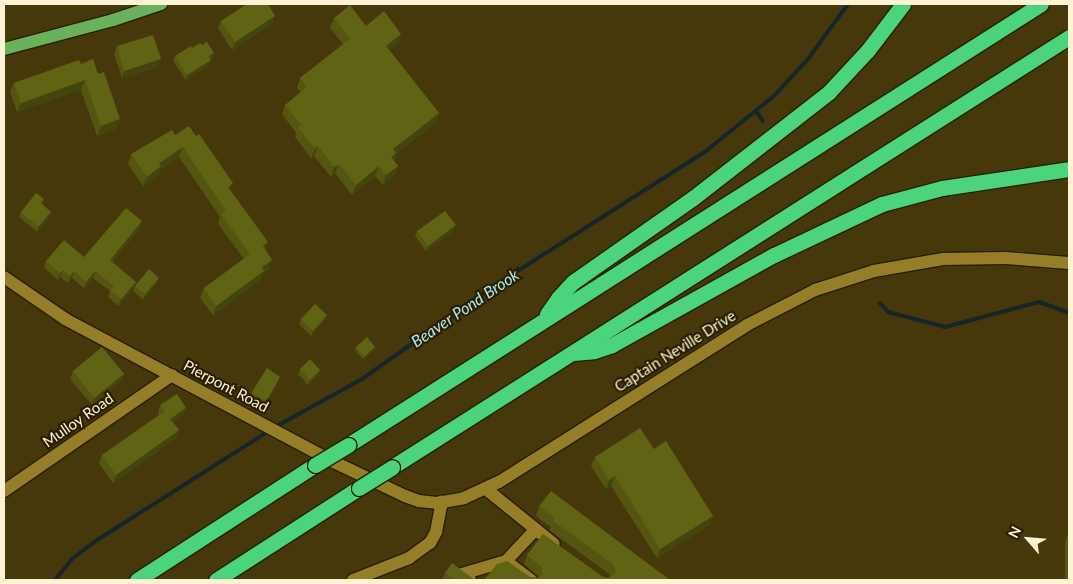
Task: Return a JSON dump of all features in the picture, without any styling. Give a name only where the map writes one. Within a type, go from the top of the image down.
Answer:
[{"type":"highway","points":[[544,320],[558,298],[574,282],[693,198],[829,92],[868,50],[902,4]]},
{"type":"highway","points":[[137,580],[1041,4]]},
{"type":"highway","points":[[216,580],[1069,37]]},
{"type":"highway","points":[[569,354],[594,351],[612,345],[782,251],[882,204],[942,188],[1069,169]]},
{"type":"main road","points":[[4,49],[113,20],[161,4]]},
{"type":"street","name":"Captain Neville Drive","points":[[442,502],[464,498],[486,489],[740,329],[774,309],[815,290],[874,271],[937,260],[988,257],[1069,263]]},
{"type":"street","name":"Pierpont Road","points":[[4,277],[65,319],[283,435],[405,496],[420,501],[442,502]]},
{"type":"street","name":"Mulloy Road","points":[[4,491],[172,375]]},
{"type":"street","points":[[486,489],[535,530],[566,552]]},
{"type":"street","points":[[353,580],[374,577],[409,558],[430,543],[436,532],[442,502]]},
{"type":"street","points":[[470,580],[462,574],[506,561],[535,530]]},
{"type":"street","points":[[506,561],[531,580]]},
{"type":"building","points":[[247,4],[268,4],[275,16],[235,42],[221,21]]},
{"type":"building","points":[[350,5],[366,26],[384,11],[401,34],[386,46],[439,113],[393,149],[396,153],[391,157],[398,166],[386,175],[379,166],[356,185],[339,164],[334,167],[318,146],[315,148],[298,128],[301,125],[285,105],[307,87],[300,78],[350,39],[334,18]]},
{"type":"building","points":[[153,35],[161,59],[124,71],[117,46]]},
{"type":"building","points":[[207,42],[214,53],[209,56],[211,60],[187,75],[175,56],[191,46],[192,48],[200,43],[202,45]]},
{"type":"building","points":[[93,59],[98,74],[104,72],[120,119],[101,126],[85,80],[21,103],[14,83],[79,60],[81,64]]},
{"type":"building","points":[[189,126],[196,136],[199,134],[233,183],[228,187],[268,242],[263,246],[272,260],[262,267],[264,271],[216,306],[204,288],[250,254],[221,214],[226,211],[183,147],[159,163],[161,166],[147,177],[131,154],[172,130],[175,135]]},
{"type":"building","points":[[36,193],[44,199],[41,203],[51,212],[38,227],[21,212]]},
{"type":"building","points":[[126,208],[142,221],[110,260],[136,282],[121,299],[110,290],[114,286],[95,271],[86,282],[74,271],[70,276],[63,270],[60,273],[46,261],[64,240],[84,257]]},
{"type":"building","points":[[445,211],[456,225],[428,246],[417,231]]},
{"type":"building","points":[[149,269],[159,278],[145,294],[135,286]]},
{"type":"building","points":[[315,304],[327,315],[313,331],[301,319]]},
{"type":"building","points":[[367,337],[375,347],[364,357],[356,347]]},
{"type":"building","points":[[102,347],[124,374],[94,398],[73,371]]},
{"type":"building","points":[[310,359],[320,370],[310,380],[300,369]]},
{"type":"building","points":[[267,368],[280,377],[266,401],[252,392]]},
{"type":"building","points":[[177,394],[186,408],[170,419],[179,430],[116,475],[102,455],[165,411],[160,405]]},
{"type":"building","points":[[640,428],[654,449],[666,441],[713,516],[660,549],[615,476],[609,480],[595,457]]},
{"type":"building","points":[[551,491],[670,580],[484,580],[497,564],[507,561],[530,577],[537,578],[541,576],[542,567],[527,555],[543,534],[603,577],[607,578],[614,575],[616,571],[613,564],[553,521],[555,518],[539,506]]},
{"type":"building","points":[[1069,532],[1069,580],[1068,580]]},
{"type":"building","points":[[452,563],[475,580],[455,580],[445,573]]},
{"type":"waterway","name":"Beaver Pond Brook","points":[[275,427],[362,379],[491,288],[706,151],[774,96],[808,59],[848,4]]},
{"type":"waterway","points":[[756,111],[763,121]]},
{"type":"waterway","points":[[880,303],[888,312],[945,327],[1039,302],[1069,313]]},
{"type":"waterway","name":"Beaver Pond Brook","points":[[55,580],[73,558],[94,542],[269,431]]}]
